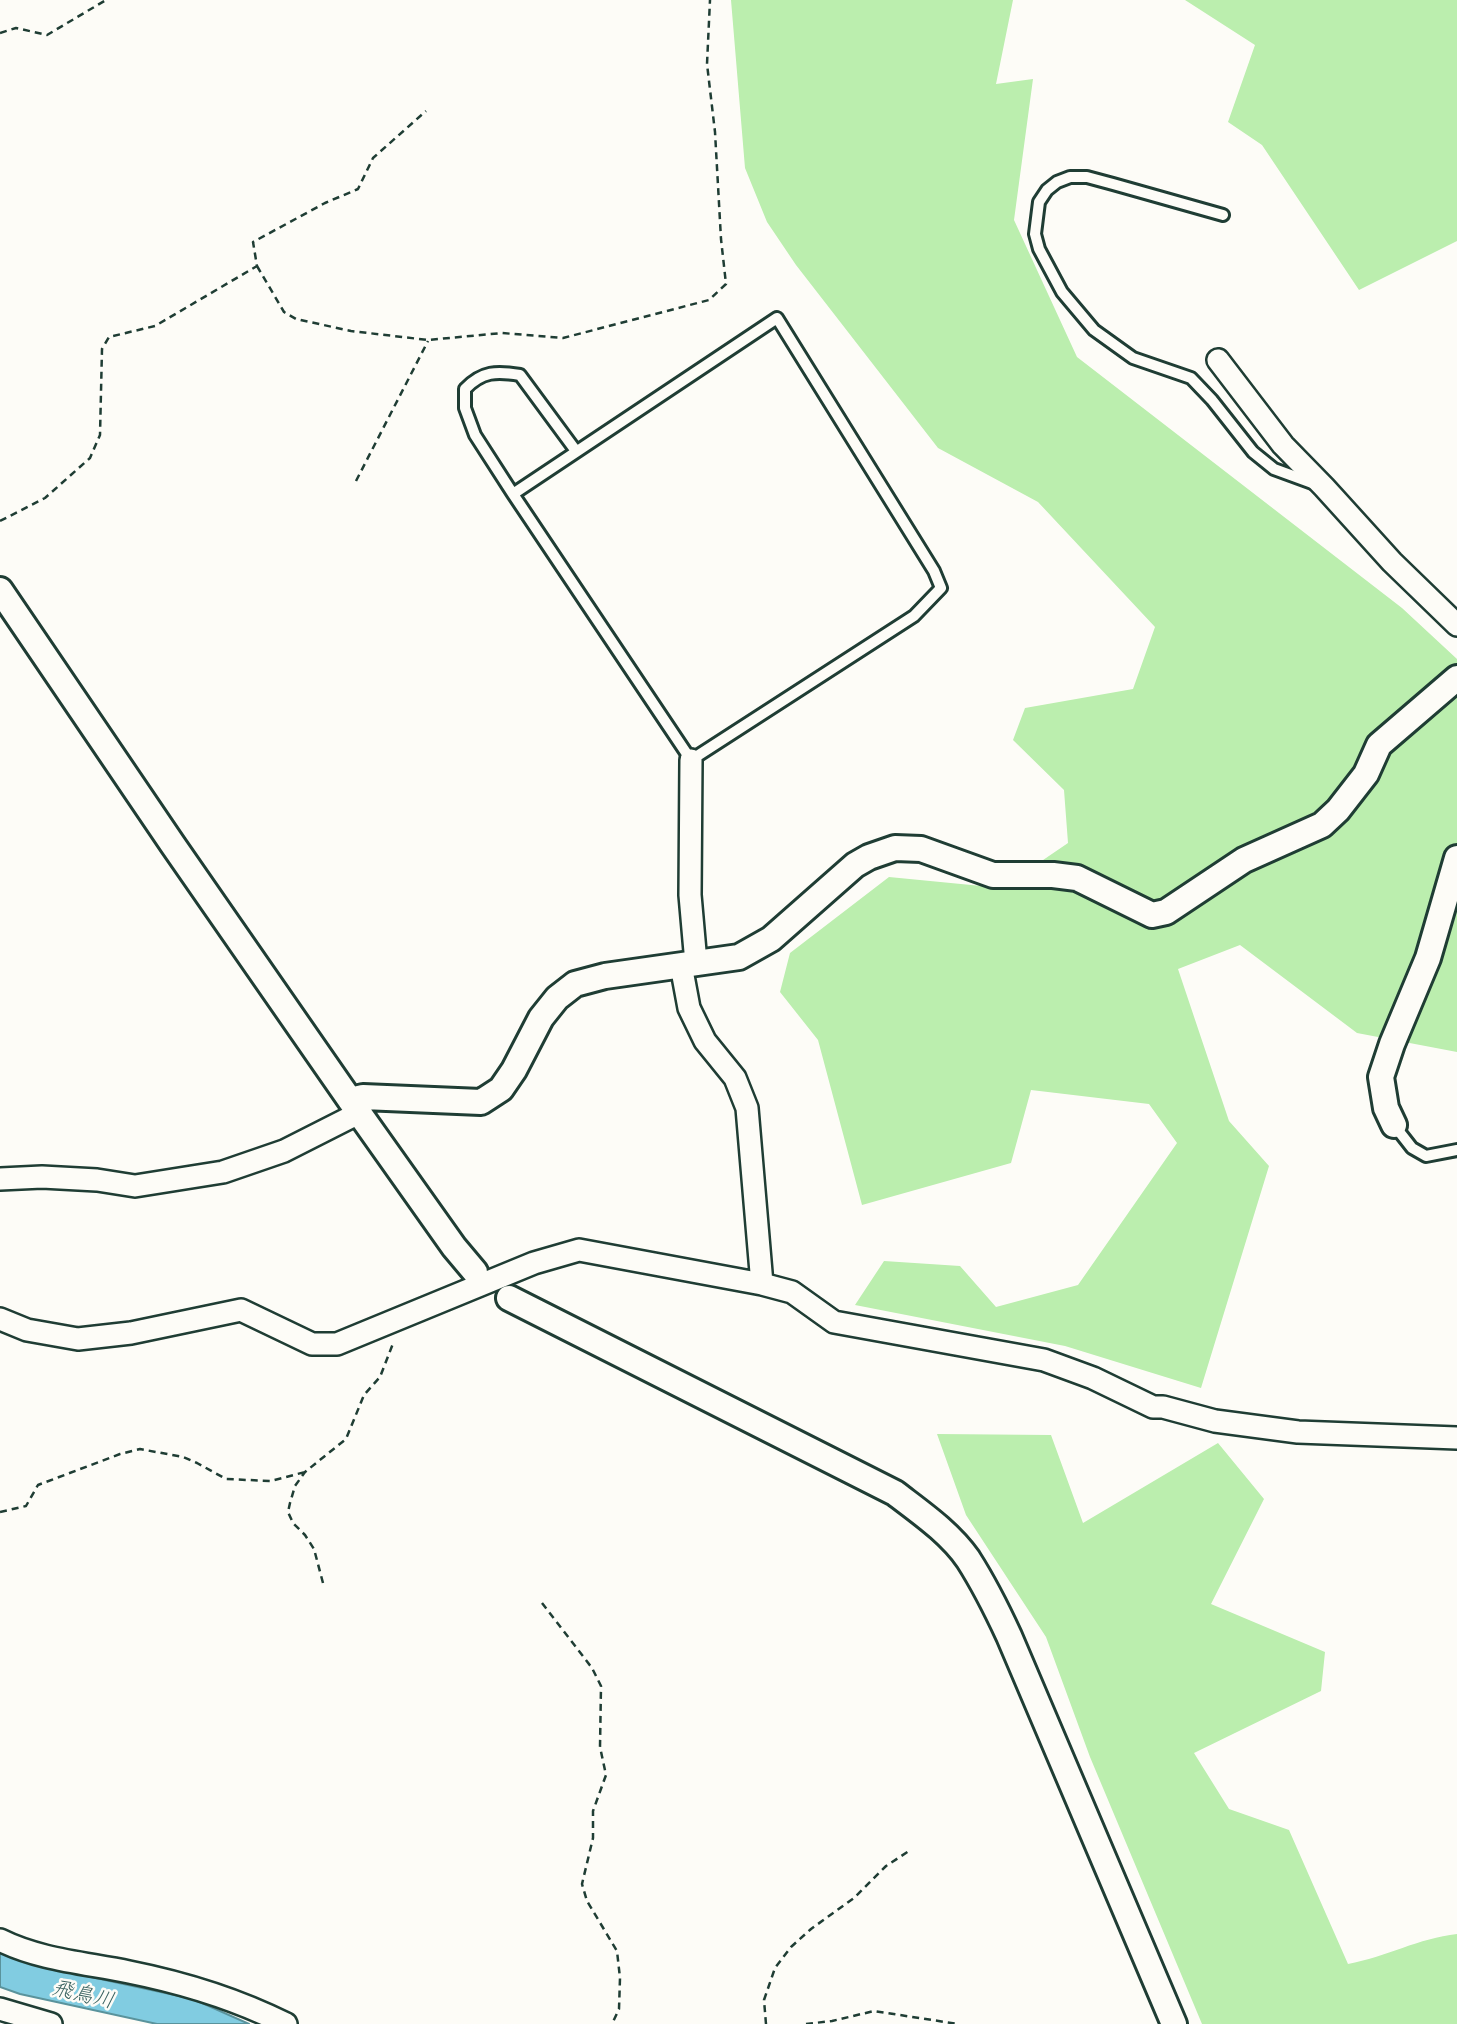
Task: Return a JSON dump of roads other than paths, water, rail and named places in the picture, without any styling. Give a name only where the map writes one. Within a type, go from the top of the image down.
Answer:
[{"type":"street","points":[[1219,360],[1283,445],[1392,562],[1457,625]]},
{"type":"street","points":[[0,590],[354,1106],[454,1247],[475,1272]]},
{"type":"street","points":[[0,1179],[42,1177],[135,1186],[223,1172],[284,1151],[354,1106],[363,1097],[481,1102],[500,1089],[514,1070],[541,1018],[557,998],[575,984],[606,976],[739,957],[771,939],[855,865],[895,848],[921,849],[993,875],[1077,877],[1152,915],[1166,912],[1244,860],[1322,825],[1338,810],[1366,774],[1379,745],[1457,678]]},
{"type":"street","points":[[691,761],[689,1008],[705,1041],[735,1078],[747,1108],[762,1284]]},
{"type":"street","points":[[1394,1125],[1386,1108],[1381,1077],[1428,958],[1457,858]]},
{"type":"street","points":[[0,1319],[27,1330],[78,1339],[131,1333],[241,1310],[312,1344],[337,1344],[534,1263],[579,1250],[792,1292],[834,1322],[1044,1360],[1093,1378],[1153,1407],[1163,1407],[1215,1421],[1298,1432],[1457,1438]]},
{"type":"street","points":[[509,1298],[895,1493],[936,1525],[966,1557],[987,1591],[1009,1636],[1174,2024]]},
{"type":"street","points":[[0,1940],[16,1948],[56,1959],[153,1977],[216,1993],[286,2024]]},
{"type":"street","points":[[0,2009],[51,2024]]},
{"type":"lane","points":[[1223,215],[1087,177],[1070,177],[1057,181],[1039,202],[1035,234],[1039,249],[1062,292],[1094,330],[1133,358],[1191,378],[1253,452],[1274,469],[1324,487]]},
{"type":"lane","points":[[513,494],[777,318],[934,571],[941,588],[914,616],[691,761],[513,494],[475,435],[465,408],[465,389],[474,379],[498,372],[520,375],[576,451]]},
{"type":"lane","points":[[1394,1125],[1412,1148],[1426,1156],[1457,1150]]},
{"type":"water","name":"飛鳥川","points":[[0,1951],[40,1966],[193,1999],[249,2024],[157,2024],[20,1994],[0,1987]]}]
